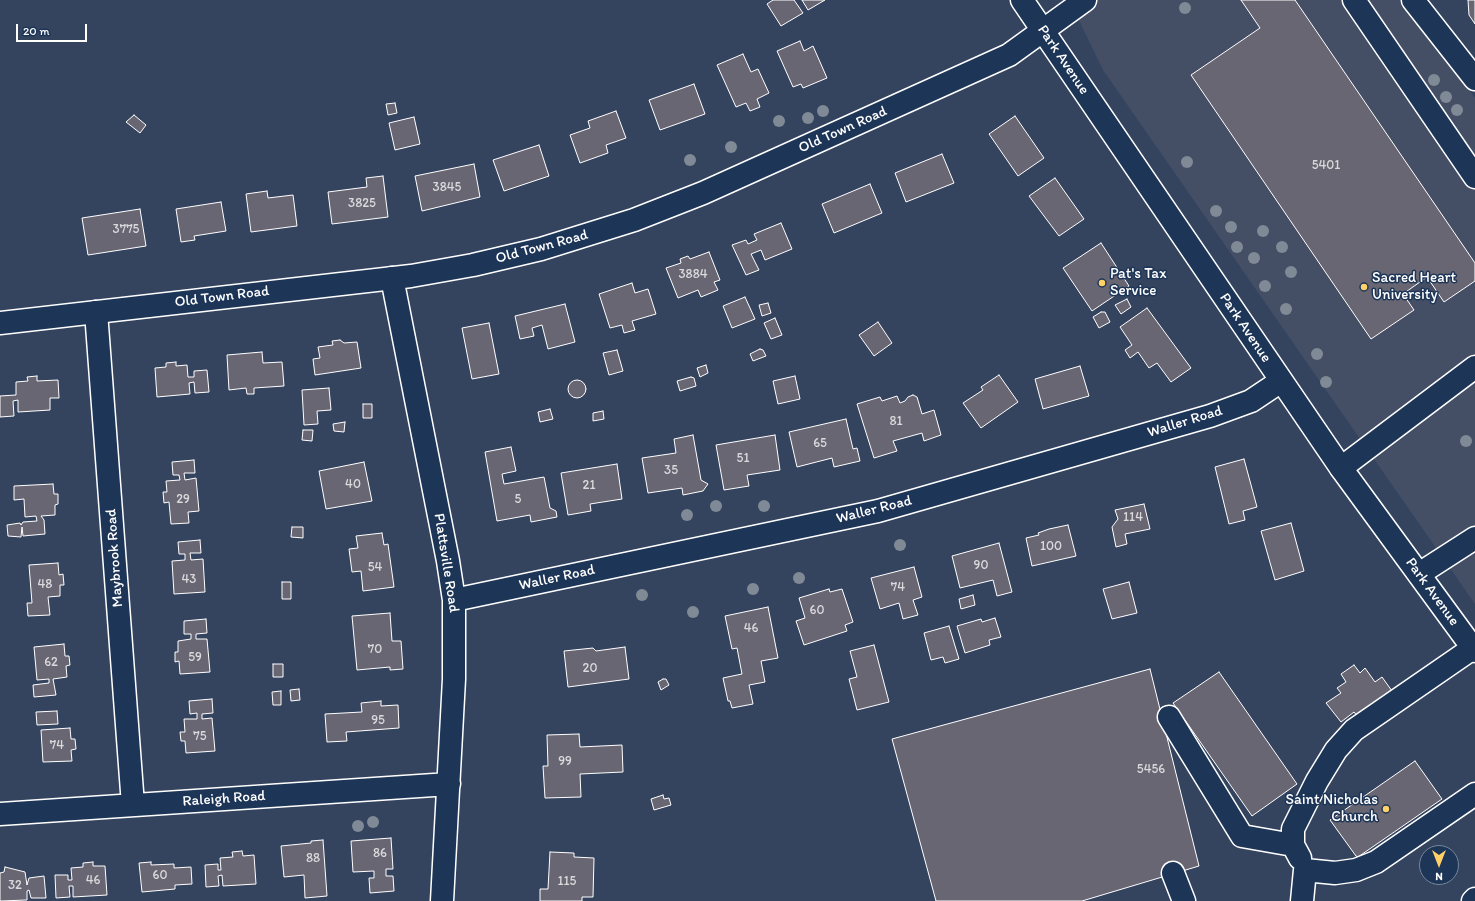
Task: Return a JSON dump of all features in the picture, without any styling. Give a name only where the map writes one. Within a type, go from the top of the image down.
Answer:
[{"type":"street","name":"Park Avenue","points":[[1022,0],[1341,468],[1474,650]]},
{"type":"street","name":"Old Town Road","points":[[0,323],[392,278],[473,265],[541,249],[634,220],[704,193],[1009,55],[1085,0]]},
{"type":"street","points":[[1354,0],[1475,177]]},
{"type":"street","points":[[1413,0],[1475,79]]},
{"type":"street","name":"Plattsville Road","points":[[392,278],[448,561],[454,600],[455,660],[442,901]]},
{"type":"street","name":"Maybrook Road","points":[[96,312],[133,805]]},
{"type":"street","points":[[1341,468],[1475,368]]},
{"type":"street","name":"Waller Road","points":[[454,600],[878,511],[1210,416],[1251,401],[1281,381]]},
{"type":"street","points":[[1419,574],[1475,538]]},
{"type":"street","points":[[1302,901],[1305,870],[1293,845],[1293,829],[1317,781],[1336,750],[1354,730],[1474,650]]},
{"type":"street","points":[[1169,717],[1242,836],[1293,845]]},
{"type":"street","name":"Raleigh Road","points":[[0,814],[448,784]]},
{"type":"street","points":[[1305,870],[1335,873],[1356,870],[1376,862],[1475,794]]},
{"type":"street","points":[[1173,873],[1184,901]]},
{"type":"shaded area","name":"Sacred Heart University","points":[[1069,0],[1403,0],[1475,98],[1475,604],[1103,70]]},
{"type":"building","points":[[773,0],[794,0],[803,13],[781,26],[767,4]]},
{"type":"building","points":[[802,0],[825,0],[808,10]]},
{"type":"building","points":[[1241,0],[1295,0],[1475,263],[1475,281],[1444,302],[1427,277],[1403,294],[1414,310],[1371,339],[1191,75],[1260,28]]},
{"type":"building","points":[[1468,0],[1475,0],[1475,24],[1469,15]]},
{"type":"building","points":[[800,41],[804,51],[813,46],[827,78],[803,88],[801,84],[793,87],[777,51]]},
{"type":"building","points":[[743,54],[751,72],[758,69],[769,93],[757,99],[760,107],[750,111],[746,103],[736,107],[717,65]]},
{"type":"building","points":[[694,84],[705,114],[660,130],[649,100]]},
{"type":"building","points":[[395,103],[397,113],[388,115],[386,104]]},
{"type":"building","points":[[616,111],[626,138],[606,145],[608,153],[580,163],[570,135],[590,128],[588,121]]},
{"type":"building","points":[[134,115],[146,125],[140,133],[126,122]]},
{"type":"building","points":[[1015,116],[1044,158],[1018,176],[989,134]]},
{"type":"building","points":[[414,117],[420,144],[395,150],[389,123]]},
{"type":"building","points":[[539,145],[549,176],[504,191],[493,160]]},
{"type":"building","points":[[942,154],[954,183],[906,202],[895,173]]},
{"type":"building","points":[[474,164],[480,197],[422,211],[415,176]]},
{"type":"building","points":[[383,176],[388,217],[332,224],[328,192],[367,187],[366,178]]},
{"type":"building","points":[[1055,178],[1084,219],[1059,236],[1029,196]]},
{"type":"building","points":[[870,184],[882,213],[834,233],[822,204]]},
{"type":"building","points":[[267,191],[268,198],[293,195],[297,226],[251,232],[246,194]]},
{"type":"building","points":[[221,202],[226,231],[194,236],[195,240],[181,242],[176,209]]},
{"type":"building","points":[[140,209],[146,246],[88,255],[82,218]]},
{"type":"building","points":[[781,223],[792,249],[765,260],[761,250],[751,254],[759,270],[746,275],[732,245],[746,240],[748,244],[757,240],[754,234]]},
{"type":"building","points":[[1101,243],[1129,286],[1092,311],[1063,268]]},
{"type":"building","points":[[709,252],[720,280],[714,282],[718,290],[701,297],[698,290],[678,298],[666,268],[681,263],[680,259],[688,256],[690,259]]},
{"type":"building","points":[[632,283],[635,293],[648,289],[656,314],[632,321],[635,330],[624,333],[622,325],[610,328],[599,294]]},
{"type":"building","points":[[745,297],[755,319],[732,328],[723,306]]},
{"type":"building","points":[[1127,299],[1131,307],[1121,314],[1115,305]]},
{"type":"building","points":[[768,303],[771,313],[762,316],[759,305]]},
{"type":"building","points":[[565,304],[575,342],[548,349],[542,325],[532,328],[534,336],[520,339],[515,316]]},
{"type":"building","points":[[1147,308],[1191,368],[1171,382],[1157,363],[1149,368],[1138,352],[1130,358],[1125,350],[1132,345],[1120,327]]},
{"type":"building","points":[[1101,312],[1105,312],[1110,322],[1099,328],[1093,317]]},
{"type":"building","points":[[775,318],[782,335],[771,339],[764,323]]},
{"type":"building","points":[[878,322],[892,343],[874,356],[859,335]]},
{"type":"building","points":[[489,323],[499,374],[472,379],[462,328]]},
{"type":"building","points":[[340,340],[344,343],[357,342],[361,368],[315,375],[313,359],[320,358],[318,347],[333,345],[332,341]]},
{"type":"building","points":[[760,349],[763,350],[766,356],[753,361],[750,354]]},
{"type":"building","points":[[617,350],[623,371],[609,375],[603,353]]},
{"type":"building","points":[[262,352],[263,363],[282,362],[284,386],[254,388],[254,394],[247,394],[246,388],[229,390],[227,355]]},
{"type":"building","points":[[176,362],[176,366],[187,365],[188,377],[194,377],[194,371],[207,370],[209,392],[195,393],[194,382],[189,383],[190,394],[157,397],[155,368],[166,367],[166,363]]},
{"type":"building","points":[[706,365],[708,373],[700,377],[697,368]]},
{"type":"building","points":[[1080,366],[1089,396],[1043,409],[1035,379]]},
{"type":"building","points":[[999,375],[1018,402],[981,428],[963,403],[983,390],[981,387]]},
{"type":"building","points":[[37,376],[37,381],[58,380],[59,398],[50,398],[50,410],[18,412],[18,400],[13,401],[14,416],[0,417],[0,396],[16,395],[16,382],[28,381],[27,377]]},
{"type":"building","points":[[795,376],[800,399],[778,404],[773,381]]},
{"type":"building","points":[[691,377],[694,378],[696,386],[680,391],[677,381]]},
{"type":"building","points":[[577,380],[583,383],[586,389],[583,395],[577,398],[571,395],[568,389],[571,383]]},
{"type":"building","points":[[329,388],[331,410],[317,411],[318,424],[304,425],[302,390]]},
{"type":"building","points":[[913,395],[917,397],[922,414],[934,410],[941,435],[924,441],[922,433],[893,441],[897,451],[874,458],[857,404],[880,397],[882,401],[897,396],[900,403]]},
{"type":"building","points":[[363,404],[372,404],[372,418],[363,418]]},
{"type":"building","points":[[550,409],[553,419],[540,422],[538,412]]},
{"type":"building","points":[[603,411],[604,419],[593,421],[593,413]]},
{"type":"building","points":[[846,419],[853,449],[857,448],[860,461],[834,467],[832,458],[797,467],[789,432]]},
{"type":"building","points":[[345,422],[344,432],[334,431],[333,424]]},
{"type":"building","points":[[303,430],[313,430],[312,441],[302,440]]},
{"type":"building","points":[[693,435],[701,480],[708,484],[703,491],[683,495],[682,488],[648,493],[642,458],[676,453],[674,439]]},
{"type":"building","points":[[775,435],[780,470],[747,475],[749,486],[724,490],[716,445]]},
{"type":"building","points":[[511,447],[516,471],[502,474],[504,484],[544,477],[550,508],[556,511],[557,517],[531,522],[530,515],[497,521],[485,452]]},
{"type":"building","points":[[1244,459],[1257,507],[1243,511],[1245,520],[1229,524],[1215,467]]},
{"type":"building","points":[[194,460],[195,473],[184,473],[185,480],[196,478],[199,511],[188,512],[189,523],[171,524],[169,502],[164,503],[163,492],[167,492],[166,481],[180,480],[179,475],[173,475],[172,462]]},
{"type":"building","points":[[364,462],[372,501],[326,509],[319,471]]},
{"type":"building","points":[[617,464],[622,499],[590,504],[591,511],[568,515],[561,473]]},
{"type":"building","points":[[53,484],[54,494],[58,494],[58,504],[55,505],[55,515],[41,516],[44,520],[45,534],[23,536],[22,527],[21,537],[8,536],[7,525],[20,523],[21,525],[23,522],[37,521],[36,516],[25,517],[24,499],[14,500],[14,486]]},
{"type":"building","points":[[1144,504],[1150,529],[1125,534],[1127,544],[1116,547],[1112,527],[1118,519],[1115,510]]},
{"type":"building","points":[[1291,523],[1304,571],[1275,580],[1261,531]]},
{"type":"building","points":[[1068,525],[1076,556],[1032,566],[1026,538],[1039,535],[1038,533],[1049,529]]},
{"type":"building","points":[[292,527],[303,527],[303,538],[291,537]]},
{"type":"building","points":[[382,533],[384,545],[388,544],[394,587],[363,591],[361,571],[352,572],[349,549],[358,548],[356,536]]},
{"type":"building","points":[[200,540],[201,553],[190,553],[191,560],[203,559],[205,592],[174,594],[172,561],[185,560],[185,554],[179,554],[178,542]]},
{"type":"building","points":[[999,543],[1012,592],[997,596],[993,580],[960,588],[952,556]]},
{"type":"building","points":[[58,563],[59,575],[63,574],[64,585],[60,585],[60,596],[48,597],[50,615],[28,616],[27,603],[32,603],[29,565]]},
{"type":"building","points":[[914,567],[922,597],[913,600],[918,615],[903,619],[899,603],[880,609],[871,578]]},
{"type":"building","points":[[282,582],[291,582],[291,599],[282,599]]},
{"type":"building","points":[[1129,582],[1137,613],[1112,619],[1103,589]]},
{"type":"building","points":[[829,589],[830,592],[842,589],[853,622],[845,625],[847,631],[804,645],[796,621],[805,618],[799,598]]},
{"type":"building","points":[[973,595],[975,605],[961,609],[959,599]]},
{"type":"building","points":[[768,607],[778,658],[761,661],[765,682],[749,685],[753,704],[732,708],[730,701],[728,701],[723,678],[742,674],[737,648],[732,649],[725,616]]},
{"type":"building","points":[[390,613],[392,641],[401,641],[403,669],[390,670],[390,667],[357,670],[352,616]]},
{"type":"building","points":[[995,618],[1001,637],[989,640],[990,645],[965,653],[957,626],[981,619],[982,622]]},
{"type":"building","points":[[206,619],[207,633],[196,634],[196,639],[207,639],[210,672],[180,674],[179,661],[175,662],[175,652],[178,652],[178,641],[191,639],[191,634],[184,634],[184,621]]},
{"type":"building","points":[[949,626],[959,659],[945,663],[943,657],[931,660],[924,633]]},
{"type":"building","points":[[64,644],[65,656],[69,656],[70,665],[66,666],[67,677],[53,679],[56,695],[34,697],[33,685],[49,683],[49,679],[37,680],[34,647]]},
{"type":"building","points":[[874,645],[889,702],[857,710],[849,679],[857,677],[850,651]]},
{"type":"building","points":[[625,647],[629,679],[568,687],[564,651],[593,648],[596,651]]},
{"type":"building","points":[[273,664],[283,664],[283,677],[273,677]]},
{"type":"building","points":[[1354,665],[1360,673],[1365,668],[1375,682],[1382,677],[1392,691],[1360,719],[1354,712],[1341,722],[1326,703],[1341,693],[1337,688],[1346,682],[1341,674]]},
{"type":"building","points":[[1150,669],[1199,866],[1082,901],[936,901],[892,739]]},
{"type":"building","points":[[1219,672],[1297,784],[1252,816],[1173,703]]},
{"type":"building","points":[[666,679],[669,685],[661,690],[658,682]]},
{"type":"building","points":[[299,689],[300,700],[291,701],[290,690]]},
{"type":"building","points":[[281,691],[281,705],[273,705],[272,692]]},
{"type":"building","points":[[212,699],[213,713],[202,714],[202,719],[212,718],[215,751],[186,753],[185,741],[181,741],[180,732],[185,732],[184,719],[197,719],[197,713],[190,714],[189,701]]},
{"type":"building","points":[[381,701],[381,706],[398,705],[399,728],[346,732],[347,741],[327,742],[325,714],[362,712],[361,703]]},
{"type":"building","points":[[57,711],[58,724],[37,725],[36,712]]},
{"type":"building","points":[[70,728],[71,739],[75,739],[76,749],[71,750],[72,761],[43,762],[41,730]]},
{"type":"building","points":[[579,734],[580,747],[622,745],[623,772],[580,774],[581,797],[545,798],[543,766],[548,766],[547,735]]},
{"type":"building","name":"Saint Nicholas Church","points":[[1415,761],[1442,799],[1358,857],[1356,856],[1330,820]]},
{"type":"building","points":[[663,795],[664,799],[669,798],[671,805],[654,810],[651,799]]},
{"type":"building","points":[[391,838],[393,869],[386,869],[386,876],[393,876],[394,891],[370,893],[369,878],[374,878],[374,871],[353,872],[351,841]]},
{"type":"building","points":[[323,840],[327,896],[305,898],[304,875],[284,877],[281,846],[311,843],[311,841]]},
{"type":"building","points":[[242,851],[243,856],[254,855],[256,884],[223,886],[222,875],[218,876],[219,886],[206,887],[205,865],[218,864],[218,870],[221,870],[220,858],[233,857],[232,852]]},
{"type":"building","points":[[550,852],[574,853],[574,857],[594,858],[593,897],[582,897],[582,901],[540,901],[540,889],[548,889]]},
{"type":"building","points":[[93,862],[93,866],[105,866],[107,895],[73,897],[73,886],[69,886],[70,897],[56,898],[55,875],[68,875],[68,880],[72,880],[71,868],[83,867],[83,863]]},
{"type":"building","points":[[151,862],[151,865],[174,864],[174,868],[191,867],[192,884],[175,885],[175,889],[142,892],[139,863]]},
{"type":"building","points":[[5,867],[25,872],[27,885],[29,878],[44,876],[46,898],[31,898],[29,890],[27,891],[27,900],[0,901],[0,873],[4,872]]},
{"type":"place","name":"Pat's Tax Service","points":[[1102,283]]},
{"type":"place","name":"Sacred Heart University","points":[[1364,287]]},
{"type":"place","name":"Saint Nicholas Church","points":[[1386,809]]}]
